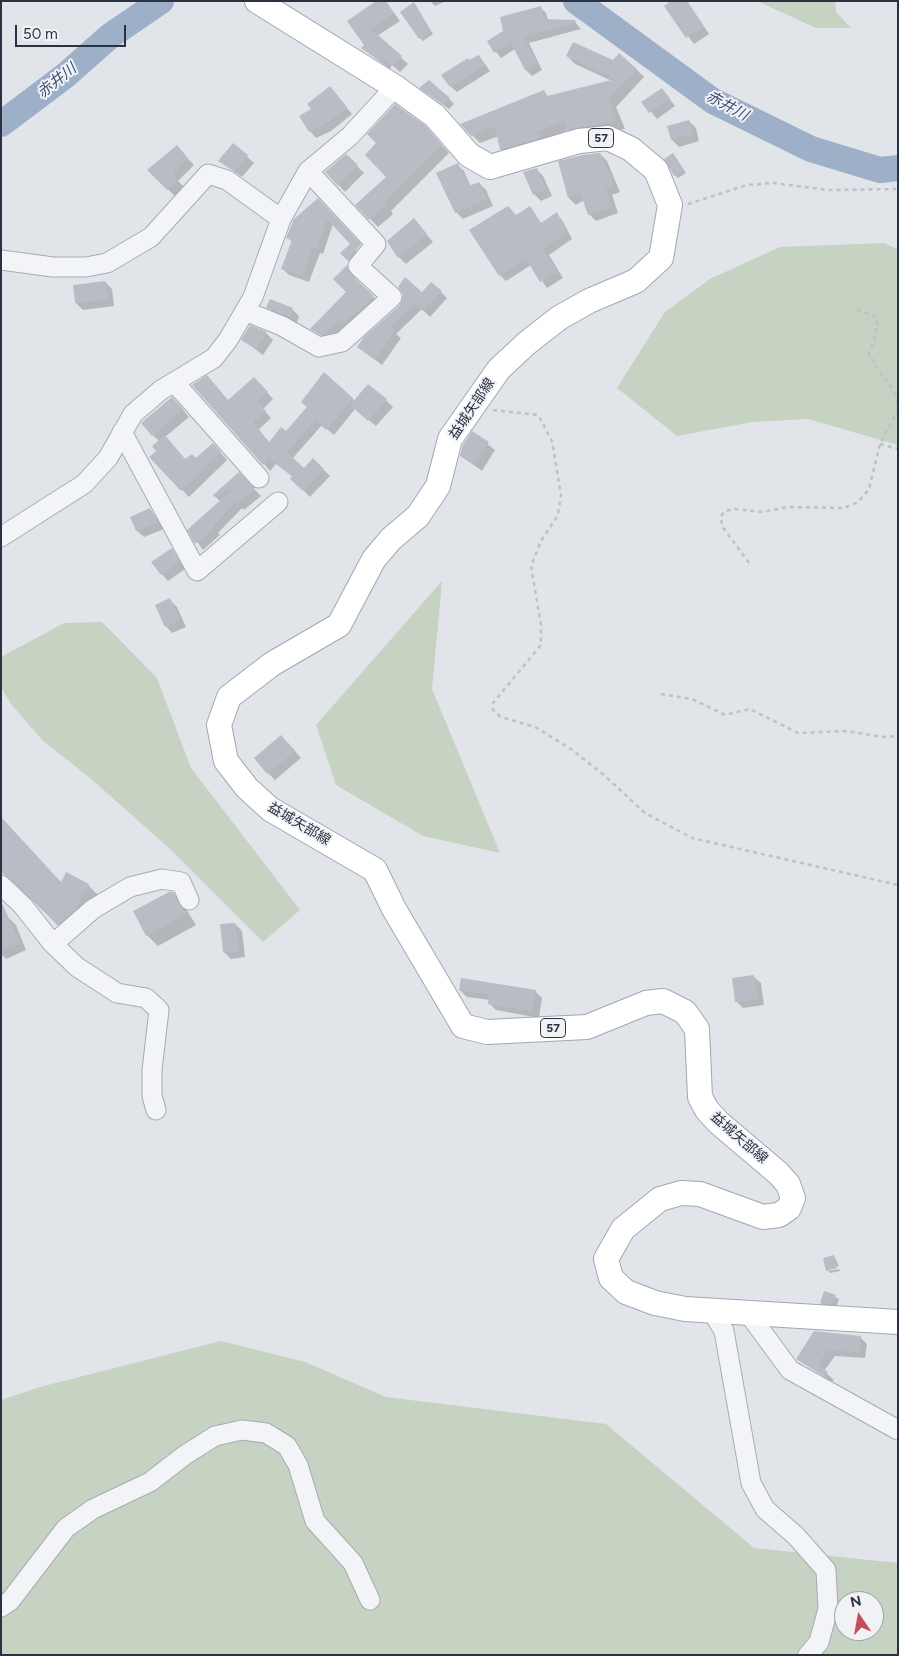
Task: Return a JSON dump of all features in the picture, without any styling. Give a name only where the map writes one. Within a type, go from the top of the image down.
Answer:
[{"type":"main road","name":"益城矢部線","points":[[257,2],[395,87],[435,116],[469,155],[490,168],[579,141],[608,138],[631,149],[656,170],[670,205],[670,210],[661,258],[636,281],[582,305],[559,318],[527,343],[499,369],[450,438],[438,486],[418,516],[391,539],[374,559],[339,624],[272,664],[228,697],[219,725],[226,762],[247,788],[270,809],[375,870],[394,909],[463,1026],[487,1032],[587,1027],[646,1003],[663,1001],[685,1012],[697,1029],[700,1097],[707,1110],[719,1123],[778,1173],[788,1184],[793,1198],[789,1208],[779,1215],[762,1217],[700,1194],[681,1193],[660,1199],[624,1229],[606,1259],[611,1278],[626,1292],[656,1303],[712,1312],[898,1322]]},
{"type":"street","points":[[1,537],[84,484],[108,458],[133,414],[161,390],[214,358],[228,340],[253,297],[281,219],[308,170],[350,136],[395,87]]},
{"type":"street","points":[[245,311],[282,326],[319,347],[342,342],[392,297],[358,266],[376,244],[308,170]]},
{"type":"street","points":[[1,260],[86,268],[106,263],[151,237],[208,174],[227,180],[281,219]]},
{"type":"street","points":[[174,382],[259,478]]},
{"type":"street","points":[[122,432],[197,571],[278,502]]},
{"type":"street","points":[[53,944],[93,909],[130,887],[162,879],[181,882],[189,900]]},
{"type":"street","points":[[1,885],[24,906],[53,944],[77,968],[116,993],[146,998],[159,1010],[152,1070],[152,1096],[156,1110]]},
{"type":"street","points":[[712,1312],[724,1331],[750,1483],[765,1509],[796,1536],[826,1570],[828,1609],[819,1642],[808,1655]]},
{"type":"street","points":[[748,1313],[790,1370],[898,1430]]},
{"type":"street","points":[[1,1607],[10,1601],[66,1528],[93,1508],[150,1482],[185,1455],[215,1436],[242,1430],[266,1433],[286,1446],[298,1465],[315,1521],[353,1562],[370,1600]]},
{"type":"path","points":[[670,210],[747,185],[772,183],[829,190],[898,189]]},
{"type":"path","points":[[749,563],[722,526],[721,516],[726,510],[763,512],[786,506],[844,508],[858,502],[869,489],[880,444],[898,408],[897,399],[892,388],[879,371],[870,354],[876,334],[877,323],[874,315],[857,310]]},
{"type":"path","points":[[472,408],[538,415],[552,441],[561,494],[558,514],[541,541],[532,566],[541,645],[493,703],[493,710],[501,717],[535,727],[571,749],[604,775],[644,814],[692,838],[898,884]]},
{"type":"path","points":[[880,444],[898,449]]},
{"type":"path","points":[[661,694],[692,699],[725,715],[750,710],[798,733],[847,731],[883,737],[898,736]]},
{"type":"green space","points":[[757,1],[835,1],[836,12],[851,28],[816,28]]},
{"type":"green space","points":[[885,243],[898,250],[898,445],[808,419],[753,422],[677,436],[617,388],[665,312],[710,279],[780,247]]},
{"type":"green space","points":[[442,581],[432,689],[500,853],[423,836],[336,785],[316,725]]},
{"type":"green space","points":[[102,622],[157,678],[191,768],[300,910],[263,942],[169,848],[89,777],[43,741],[11,704],[1,687],[1,657],[64,623]]},
{"type":"green space","points":[[221,1341],[305,1362],[386,1397],[606,1424],[754,1548],[898,1563],[898,1655],[1,1655],[1,1400],[40,1387]]},
{"type":"building","points":[[376,1],[386,1],[394,13],[371,29],[402,56],[393,66],[385,60],[382,63],[361,48],[364,45],[347,21]]},
{"type":"building","points":[[671,1],[686,1],[703,27],[686,38],[664,6]]},
{"type":"building","points":[[414,2],[431,31],[419,39],[400,12]]},
{"type":"building","points":[[541,6],[544,19],[575,20],[576,23],[524,37],[537,64],[525,70],[511,43],[494,53],[487,41],[503,31],[500,17]]},
{"type":"building","points":[[573,42],[613,60],[619,53],[637,69],[609,98],[617,121],[567,130],[564,120],[538,131],[540,138],[500,150],[495,126],[471,136],[460,124],[544,90],[547,96],[615,79],[566,56]]},
{"type":"building","points":[[479,55],[485,65],[450,87],[441,75],[468,58],[469,60]]},
{"type":"building","points":[[429,80],[450,98],[442,104],[419,88]]},
{"type":"building","points":[[330,86],[347,107],[324,125],[309,132],[299,116],[311,109],[307,104]]},
{"type":"building","points":[[662,88],[670,99],[649,113],[641,102]]},
{"type":"building","points":[[395,104],[426,126],[442,145],[384,202],[386,205],[369,220],[355,205],[386,177],[365,155],[376,143],[367,134]]},
{"type":"building","points":[[689,120],[693,134],[671,140],[667,126]]},
{"type":"building","points":[[233,143],[248,155],[234,171],[218,161]]},
{"type":"building","points":[[177,145],[188,158],[172,173],[178,179],[167,190],[147,170]]},
{"type":"building","points":[[600,153],[614,185],[606,188],[612,207],[588,215],[580,192],[568,198],[558,161]]},
{"type":"building","points":[[673,153],[684,170],[674,176],[664,159]]},
{"type":"building","points":[[346,154],[358,165],[338,186],[325,172]]},
{"type":"building","points":[[458,163],[469,186],[479,182],[487,199],[455,213],[436,173]]},
{"type":"building","points":[[537,168],[546,189],[533,195],[523,172]]},
{"type":"building","points":[[318,198],[361,244],[348,261],[340,253],[350,244],[327,219],[317,249],[313,247],[302,276],[281,269],[292,240],[286,238],[294,219]]},
{"type":"building","points":[[508,206],[516,215],[530,206],[541,223],[557,212],[567,233],[543,249],[558,272],[540,282],[526,259],[499,276],[469,230]]},
{"type":"building","points":[[414,218],[427,234],[398,258],[387,241]]},
{"type":"building","points":[[347,265],[350,274],[374,296],[345,323],[341,318],[325,334],[321,335],[310,329],[346,292],[333,279]]},
{"type":"building","points":[[405,277],[422,292],[431,282],[442,291],[423,311],[415,304],[390,327],[395,330],[375,360],[357,347],[364,337],[400,305],[403,294],[398,287]]},
{"type":"building","points":[[105,281],[108,299],[75,303],[73,285]]},
{"type":"building","points":[[270,299],[293,308],[290,317],[266,308]]},
{"type":"building","points":[[250,325],[267,332],[256,349],[241,340]]},
{"type":"building","points":[[324,372],[353,398],[326,430],[315,420],[287,452],[304,468],[313,458],[324,469],[303,491],[290,479],[292,476],[269,458],[263,465],[192,385],[207,375],[228,400],[254,377],[268,392],[257,402],[266,411],[253,422],[269,442],[281,427],[286,431],[307,407],[301,402]]},
{"type":"building","points":[[368,384],[387,399],[368,421],[350,405]]},
{"type":"building","points":[[172,397],[183,409],[152,436],[141,423]]},
{"type":"building","points":[[472,431],[489,442],[474,465],[460,456],[463,445]]},
{"type":"building","points":[[165,435],[185,459],[192,454],[196,458],[213,443],[221,452],[181,491],[149,457],[156,451],[152,446]]},
{"type":"building","points":[[239,472],[255,488],[236,504],[235,502],[213,526],[214,528],[195,544],[187,530],[234,488],[214,497],[213,495]]},
{"type":"building","points":[[150,508],[158,522],[136,531],[130,517]]},
{"type":"building","points":[[172,548],[179,562],[161,575],[151,562]]},
{"type":"building","points":[[170,598],[180,620],[165,627],[155,605]]},
{"type":"building","points":[[281,735],[295,751],[267,774],[254,758]]},
{"type":"building","points":[[1,817],[61,882],[66,872],[89,884],[76,909],[57,925],[29,896],[1,872]]},
{"type":"building","points":[[169,892],[173,892],[186,914],[146,936],[133,911]]},
{"type":"building","points":[[1,901],[20,943],[1,951]]},
{"type":"building","points":[[235,923],[239,951],[223,952],[220,924]]},
{"type":"building","points":[[754,975],[758,999],[735,1002],[732,978]]},
{"type":"building","points":[[461,978],[536,990],[532,1011],[488,1004],[489,995],[459,990]]},
{"type":"building","points":[[834,1255],[837,1268],[826,1271],[823,1258]]},
{"type":"building","points":[[824,1291],[836,1295],[833,1304],[820,1303]]},
{"type":"building","points":[[814,1331],[861,1336],[859,1352],[828,1350],[818,1365],[828,1372],[825,1377],[796,1359]]},
{"type":"waterway","name":"赤井川","points":[[1,124],[66,75],[110,36],[161,1]]},
{"type":"waterway","name":"赤井川","points":[[576,1],[713,101],[811,149],[880,170],[898,168]]}]
